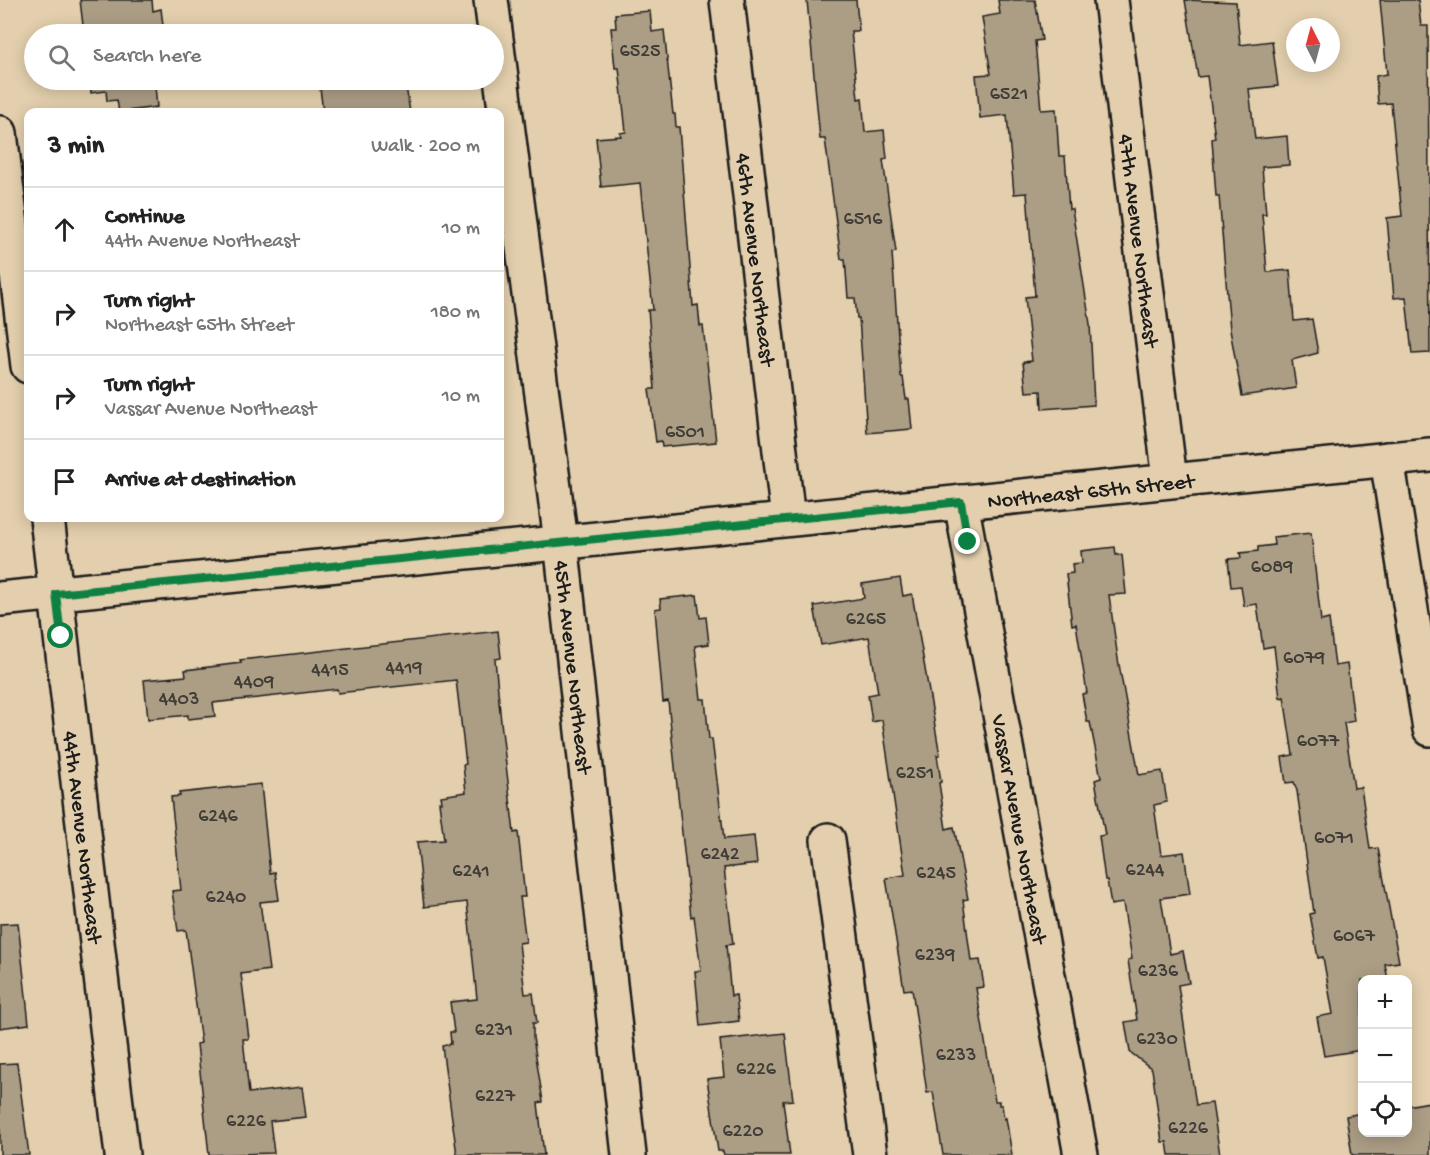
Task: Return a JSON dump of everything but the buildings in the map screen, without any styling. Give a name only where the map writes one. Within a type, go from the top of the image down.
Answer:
[{"type":"street","name":"45th Avenue Northeast","points":[[491,0],[494,24]]},
{"type":"street","name":"46th Avenue Northeast","points":[[727,0],[788,519]]},
{"type":"street","name":"47th Avenue Northeast","points":[[1111,0],[1170,480]]},
{"type":"street","name":"45th Avenue Northeast","points":[[503,90],[561,542],[629,1155]]},
{"type":"street","points":[[0,133],[24,333]]},
{"type":"street","name":"Northeast 65th Street","points":[[0,599],[1430,455]]},
{"type":"street","points":[[1387,459],[1430,729]]},
{"type":"street","name":"Vassar Avenue Northeast","points":[[961,502],[1082,1155]]},
{"type":"street","name":"44th Avenue Northeast","points":[[47,522],[122,1155]]},
{"type":"street","points":[[828,840],[870,1155]]},
{"type":"route","points":[[61,636],[56,594],[961,502],[968,542]]}]
